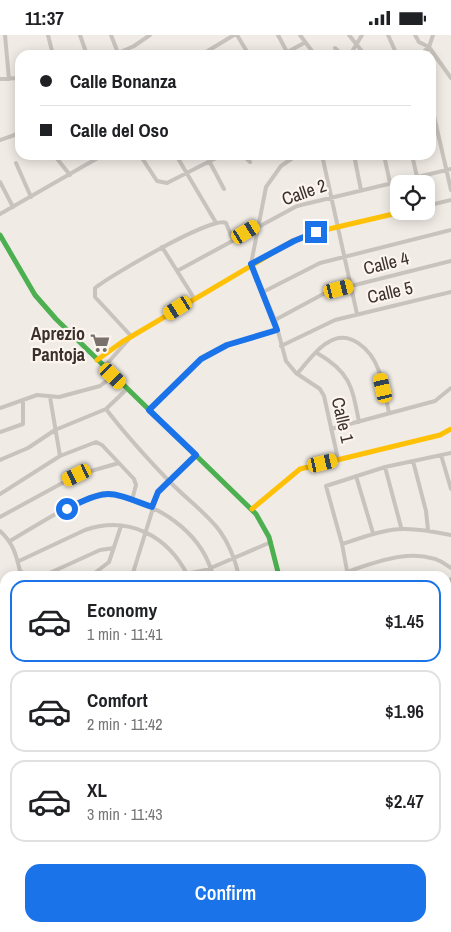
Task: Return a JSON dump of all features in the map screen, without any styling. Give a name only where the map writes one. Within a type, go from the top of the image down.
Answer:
[{"type":"street","points":[[5,35],[9,79]]},
{"type":"street","points":[[48,35],[52,50]]},
{"type":"street","points":[[80,35],[85,50]]},
{"type":"street","points":[[111,35],[115,50]]},
{"type":"street","points":[[123,50],[149,35]]},
{"type":"street","points":[[210,50],[236,35],[245,50]]},
{"type":"street","points":[[278,35],[286,50]]},
{"type":"street","points":[[300,35],[310,50]]},
{"type":"street","points":[[349,35],[361,50]]},
{"type":"street","points":[[352,50],[362,35]]},
{"type":"street","points":[[388,35],[396,50]]},
{"type":"street","points":[[415,35],[419,42],[431,50]]},
{"type":"street","points":[[426,50],[429,47],[433,35]]},
{"type":"street","points":[[291,50],[304,43]]},
{"type":"street","points":[[436,57],[451,78]]},
{"type":"street","points":[[0,79],[15,78]]},
{"type":"street","points":[[436,121],[449,169],[451,190]]},
{"type":"street","points":[[0,140],[15,135]]},
{"type":"street","points":[[58,160],[70,175]]},
{"type":"street","points":[[0,214],[95,160]]},
{"type":"street","points":[[143,160],[158,181],[167,183],[214,160]]},
{"type":"street","points":[[179,160],[216,221]]},
{"type":"street","points":[[208,160],[224,189]]},
{"type":"street","points":[[251,264],[266,187],[281,166],[290,160]]},
{"type":"street","points":[[323,160],[333,196],[357,313]]},
{"type":"street","points":[[355,160],[362,190]]},
{"type":"street","points":[[385,160],[390,183]]},
{"type":"street","points":[[413,160],[417,175]]},
{"type":"street","points":[[16,163],[32,197]]},
{"type":"street","name":"Calle 2","points":[[425,175],[449,169]]},
{"type":"street","points":[[0,182],[13,207]]},
{"type":"street","name":"Calle 2","points":[[177,271],[297,206],[390,183]]},
{"type":"street","points":[[435,204],[451,200]]},
{"type":"street","points":[[97,360],[122,342],[194,298],[294,241],[339,227],[390,215]]},
{"type":"street","points":[[130,338],[98,300],[94,290],[97,286],[162,247],[216,221],[226,223],[234,240]]},
{"type":"street","points":[[263,291],[320,263],[451,230]]},
{"type":"street","points":[[0,235],[35,295],[56,319],[252,509],[263,522],[271,542],[277,571]]},
{"type":"street","points":[[162,247],[194,298]]},
{"type":"street","name":"Calle 4","points":[[274,320],[327,292],[451,261]]},
{"type":"street","name":"Calle 1","points":[[251,264],[274,320],[286,361],[297,374],[320,389],[324,396],[338,459]]},
{"type":"street","name":"Calle 5","points":[[281,346],[357,313],[451,292]]},
{"type":"street","points":[[149,410],[201,359],[227,345],[277,330]]},
{"type":"street","points":[[297,374],[324,344],[340,336],[348,337],[356,341],[371,356],[379,371],[388,413]]},
{"type":"street","points":[[104,367],[130,338]]},
{"type":"street","points":[[317,353],[344,372],[354,396],[359,422]]},
{"type":"street","points":[[0,408],[37,395],[50,397],[100,386],[113,376]]},
{"type":"street","points":[[331,429],[435,401],[451,388]]},
{"type":"street","points":[[0,460],[42,441],[55,429],[106,409],[127,389]]},
{"type":"street","points":[[50,397],[60,456]]},
{"type":"street","points":[[0,432],[23,425],[23,401]]},
{"type":"street","points":[[106,409],[124,432],[169,481],[212,520],[223,534],[239,571]]},
{"type":"street","points":[[252,509],[300,469],[440,435],[451,429]]},
{"type":"street","points":[[0,494],[60,456],[96,442],[102,445],[134,479],[136,485],[132,500]]},
{"type":"street","points":[[347,571],[326,486],[385,467],[450,453]]},
{"type":"street","points":[[133,571],[158,492],[196,455]]},
{"type":"street","points":[[441,455],[451,488]]},
{"type":"street","points":[[413,461],[426,511],[428,530]]},
{"type":"street","points":[[0,517],[77,475],[119,463]]},
{"type":"street","points":[[385,467],[401,527]]},
{"type":"street","points":[[356,475],[373,533]]},
{"type":"street","points":[[10,541],[95,495],[107,493],[132,500],[165,513],[198,545],[212,571]]},
{"type":"street","points":[[19,561],[85,530],[95,527],[121,526],[145,530],[169,549],[185,571]]},
{"type":"street","points":[[99,571],[105,567],[121,526]]},
{"type":"street","points":[[342,544],[373,533],[401,527],[451,535]]},
{"type":"street","points":[[0,531],[10,541],[19,561],[20,571]]},
{"type":"street","points":[[201,571],[235,559],[271,542]]},
{"type":"street","points":[[55,571],[100,550],[114,547]]},
{"type":"street","points":[[356,571],[387,560],[415,556],[443,561],[451,568]]},
{"type":"traffic: fast","points":[[0,235],[35,295],[56,319],[256,514],[269,537],[278,571]]},
{"type":"traffic: slow","points":[[97,360],[122,342],[293,241],[316,232],[390,215]]},
{"type":"traffic: slow","points":[[252,509],[300,469],[440,435],[451,429]]},
{"type":"place","name":"Aprezio Pantoja","points":[[100,343]]},
{"type":"route","points":[[67,509],[95,495],[107,493],[152,507],[158,492],[196,455],[149,410],[188,369],[201,359],[227,345],[277,330],[251,264],[294,241],[316,232]]}]
